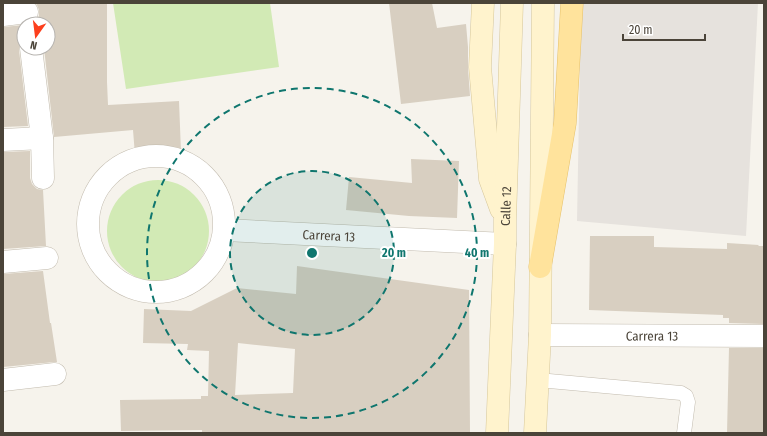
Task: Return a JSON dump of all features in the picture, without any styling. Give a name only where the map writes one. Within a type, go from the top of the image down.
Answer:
[{"type":"main road","points":[[483,3],[480,67],[490,179],[504,220]]},
{"type":"main road","name":"Calle 12","points":[[497,433],[505,244],[504,220],[512,3]]},
{"type":"main road","points":[[535,433],[540,335],[543,3]]},
{"type":"main road","points":[[540,267],[565,123],[572,3]]},
{"type":"street","points":[[3,15],[27,13]]},
{"type":"street","points":[[32,56],[42,138],[43,178]]},
{"type":"street","points":[[3,140],[42,138]]},
{"type":"street","points":[[150,155],[173,157],[195,168],[212,184],[222,206],[224,230],[219,253],[205,272],[185,286],[162,293],[138,290],[116,280],[99,263],[89,242],[86,218],[93,195],[106,175],[126,162],[150,155]]},
{"type":"street","name":"Carrera 13","points":[[224,230],[505,244]]},
{"type":"street","points":[[3,262],[47,258]]},
{"type":"street","name":"Carrera 13","points":[[540,335],[764,336]]},
{"type":"street","points":[[3,380],[55,374]]},
{"type":"lane","points":[[538,380],[681,393],[686,396],[688,402],[684,433]]},
{"type":"shaded area","points":[[581,3],[758,3],[746,236],[577,221]]},
{"type":"green space","points":[[113,3],[270,3],[279,67],[126,89]]},
{"type":"green space","points":[[158,180],[177,184],[194,195],[205,212],[209,231],[205,250],[194,267],[177,278],[158,282],[139,278],[122,267],[111,250],[107,231],[111,212],[122,195],[139,184]]},
{"type":"building","points":[[35,3],[107,3],[108,105],[179,101],[181,152],[135,155],[133,130],[54,137],[45,56],[56,56],[56,16],[39,16],[37,5]]},
{"type":"building","points":[[389,3],[432,3],[437,28],[466,24],[470,96],[401,104]]},
{"type":"building","points":[[16,26],[16,56],[20,56],[28,126],[3,127],[3,27]]},
{"type":"building","points":[[30,151],[30,178],[32,184],[37,189],[43,190],[46,246],[3,249],[3,152]]},
{"type":"building","points":[[411,159],[459,161],[457,218],[409,216],[346,210],[349,177],[412,183]]},
{"type":"building","points":[[590,236],[654,236],[654,247],[727,249],[727,243],[764,246],[764,324],[729,323],[729,318],[723,318],[723,315],[589,310]]},
{"type":"building","points":[[297,266],[469,290],[470,433],[202,433],[202,430],[121,431],[120,400],[201,399],[201,396],[208,396],[209,351],[187,350],[188,344],[143,343],[144,309],[191,311],[237,288],[296,294]],"holes":[[[238,343],[295,349],[293,393],[235,395]]]},
{"type":"building","points":[[43,271],[57,362],[3,367],[3,274]]},
{"type":"building","points":[[729,348],[764,348],[764,433],[727,433]]}]
